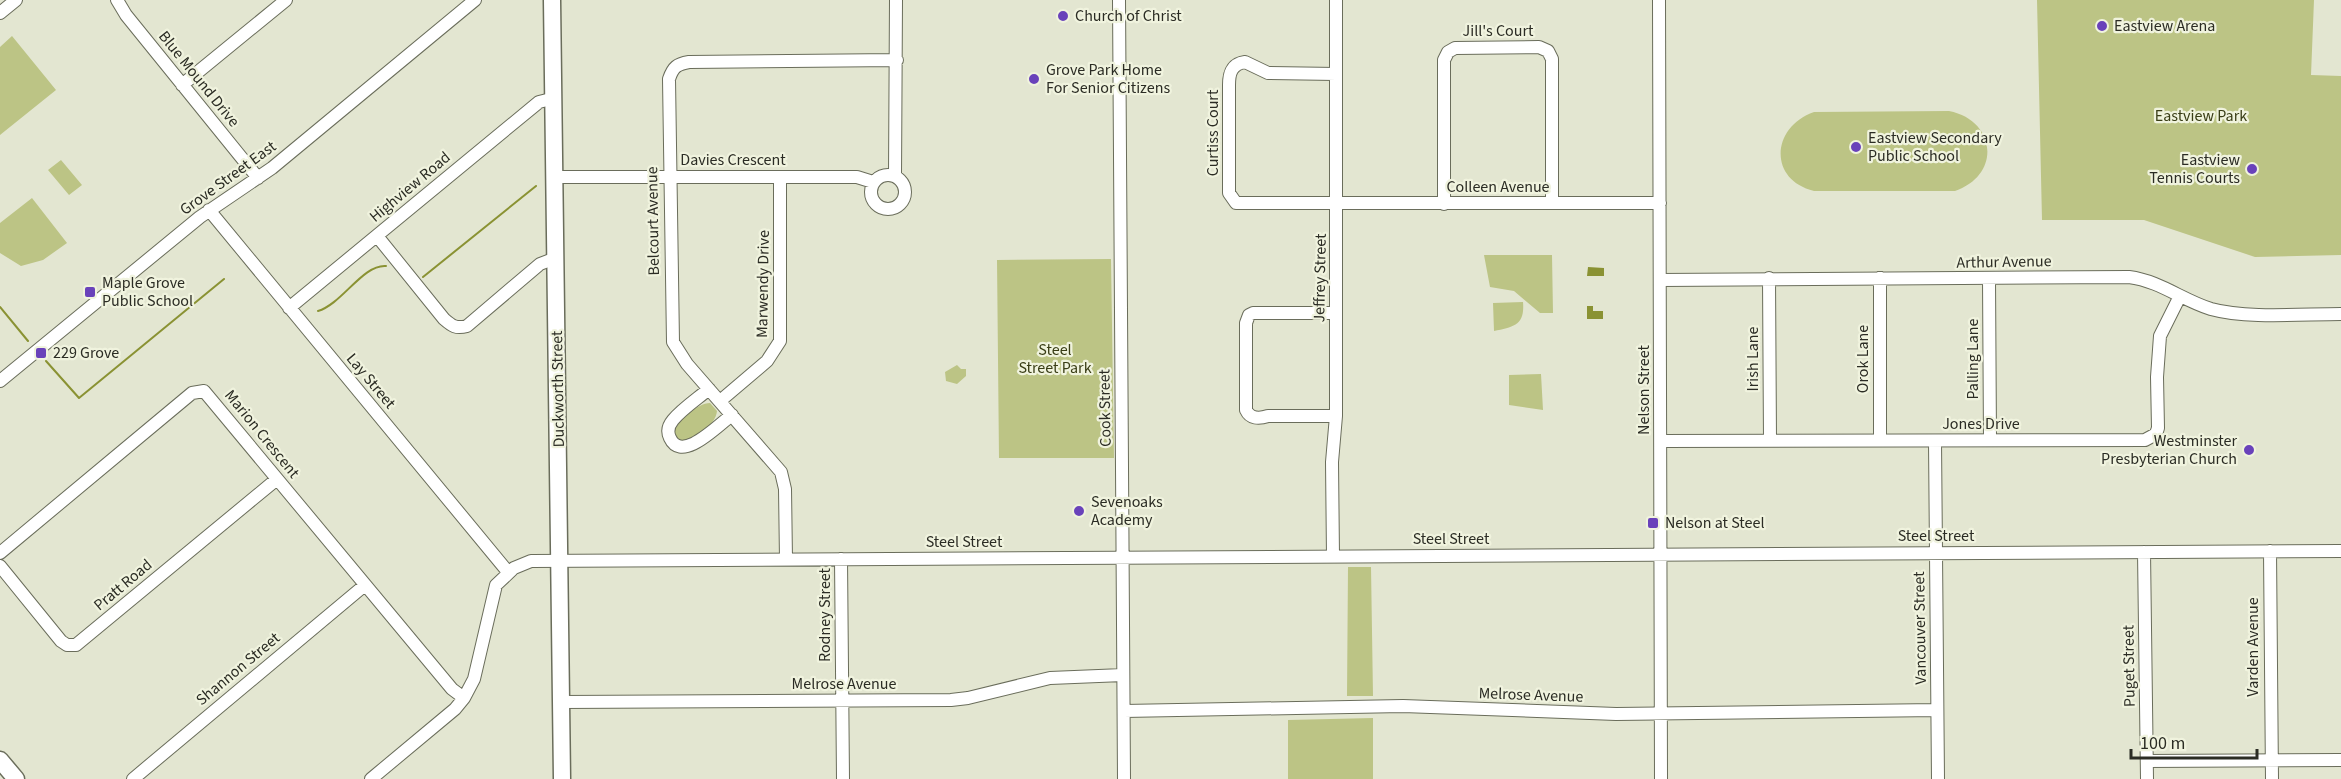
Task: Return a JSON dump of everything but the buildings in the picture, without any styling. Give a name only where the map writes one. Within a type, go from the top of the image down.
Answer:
[{"type":"main road","name":"Duckworth Street","points":[[552,0],[562,779]]},
{"type":"main road","points":[[0,760],[15,779]]},
{"type":"street","points":[[0,13],[16,0]]},
{"type":"street","name":"Blue Mound Drive","points":[[117,0],[126,15],[258,178]]},
{"type":"street","points":[[182,85],[286,0]]},
{"type":"street","name":"Grove Street East","points":[[0,381],[209,210],[258,178],[316,133],[475,0]]},
{"type":"street","points":[[873,183],[870,194],[875,205],[892,209],[902,202],[904,185],[895,176],[896,0]]},
{"type":"street","name":"Cook Street","points":[[1119,0],[1124,779]]},
{"type":"street","name":"Jeffrey Street","points":[[1333,556],[1332,462],[1336,416],[1336,0]]},
{"type":"street","name":"Nelson Street","points":[[1659,0],[1661,779]]},
{"type":"street","name":"Jill's Court","points":[[1444,204],[1444,60],[1448,52],[1455,48],[1529,47],[1539,47],[1548,51],[1552,58],[1552,203]]},
{"type":"street","name":"Belcourt Avenue","points":[[786,559],[784,480],[777,466],[676,350],[671,335],[669,79],[676,65],[689,62],[897,60]]},
{"type":"street","name":"Curtiss Court","points":[[1336,74],[1268,73],[1245,62],[1236,65],[1229,77],[1229,193],[1236,203],[1337,204]]},
{"type":"street","name":"Highview Road","points":[[289,308],[539,102],[555,98]]},
{"type":"street","name":"Davies Crescent","points":[[556,177],[857,177],[873,183],[885,174],[895,176]]},
{"type":"street","name":"Marwendy Drive","points":[[720,401],[767,361],[780,341],[780,177]]},
{"type":"street","name":"Colleen Avenue","points":[[1337,204],[1660,203]]},
{"type":"street","name":"Lay Street","points":[[209,210],[508,572]]},
{"type":"street","points":[[377,236],[444,319],[452,327],[460,328],[466,326],[540,264],[556,258]]},
{"type":"street","name":"Arthur Avenue","points":[[1660,280],[2129,277],[2152,282],[2198,304],[2227,313],[2341,314]]},
{"type":"street","name":"Irish Lane","points":[[1770,278],[1770,440]]},
{"type":"street","name":"Orok Lane","points":[[1880,278],[1880,440]]},
{"type":"street","name":"Palling Lane","points":[[1989,279],[1990,440]]},
{"type":"street","name":"Jones Drive","points":[[1661,441],[2145,440],[2156,434],[2160,336],[2180,296]]},
{"type":"street","points":[[1335,313],[1253,313],[1249,315],[1246,323],[1246,410],[1258,419],[1268,416],[1336,416]]},
{"type":"street","points":[[708,389],[672,421],[668,429],[669,437],[674,444],[681,447],[691,446],[732,414]]},
{"type":"street","name":"Marion Crescent","points":[[0,553],[196,391],[207,392],[452,689],[464,698]]},
{"type":"street","name":"Vancouver Street","points":[[1935,441],[1938,779]]},
{"type":"street","name":"Pratt Road","points":[[0,566],[61,641],[67,645],[76,645],[277,479]]},
{"type":"street","name":"Varden Avenue","points":[[2270,551],[2272,779]]},
{"type":"street","name":"Steel Street","points":[[508,572],[526,562],[560,561],[2341,551]]},
{"type":"street","name":"Puget Street","points":[[2144,552],[2147,779]]},
{"type":"street","name":"Rodney Street","points":[[842,559],[843,779]]},
{"type":"street","points":[[371,779],[455,709],[464,698],[474,679],[496,585],[508,572]]},
{"type":"street","name":"Shannon Street","points":[[133,779],[365,585]]},
{"type":"street","name":"Melrose Avenue","points":[[561,702],[960,699],[1050,678],[1123,675]]},
{"type":"street","name":"Melrose Avenue","points":[[1124,711],[1403,706],[1584,714],[1937,710]]},
{"type":"street","points":[[2147,761],[2341,760]]},
{"type":"green space","name":"Eastview Park","points":[[2037,0],[2314,0],[2311,75],[2341,76],[2341,255],[2255,257],[2144,220],[2042,220]]},
{"type":"green space","points":[[12,36],[56,90],[0,135],[0,47]]},
{"type":"green space","points":[[1949,111],[1965,116],[1976,125],[1984,136],[1987,148],[1986,161],[1981,173],[1970,183],[1955,191],[1814,191],[1799,185],[1782,165],[1783,141],[1789,129],[1800,119],[1814,112]]},
{"type":"green space","points":[[61,160],[82,185],[69,195],[48,170]]},
{"type":"green space","points":[[32,198],[67,243],[43,260],[21,266],[0,253],[0,223]]},
{"type":"green space","points":[[1484,255],[1552,255],[1553,313],[1540,313],[1514,291],[1490,287]]},
{"type":"green space","name":"Steel Street Park","points":[[1111,259],[1114,458],[999,458],[997,260]]},
{"type":"green space","points":[[1523,302],[1522,316],[1517,324],[1494,331],[1493,303]]},
{"type":"green space","points":[[957,365],[961,369],[966,369],[966,376],[957,384],[946,381],[945,372]]},
{"type":"green space","points":[[1541,374],[1543,410],[1509,405],[1509,375]]},
{"type":"green space","points":[[710,403],[717,411],[713,421],[699,435],[682,443],[674,435],[682,419],[699,406]]},
{"type":"green space","points":[[1348,567],[1371,567],[1373,696],[1347,696]]},
{"type":"green space","points":[[1373,718],[1373,779],[1288,779],[1288,720]]},
{"type":"shaded area","points":[[1588,267],[1604,268],[1604,276],[1587,276]]},
{"type":"shaded area","points":[[1587,306],[1593,306],[1593,311],[1603,311],[1603,319],[1587,319]]},
{"type":"waterway","points":[[423,277],[536,186]]},
{"type":"waterway","points":[[318,311],[336,301],[369,271],[386,266]]},
{"type":"waterway","points":[[46,361],[79,398],[224,279]]},
{"type":"waterway","points":[[0,307],[28,341]]},
{"type":"place","name":"Church of Christ","points":[[1063,16]]},
{"type":"place","name":"Eastview Arena","points":[[2102,26]]},
{"type":"place","name":"Grove Park Home For Senior Citizens","points":[[1034,79]]},
{"type":"place","name":"Eastview Secondary Public School","points":[[1856,147]]},
{"type":"place","name":"Eastview Tennis Courts","points":[[2252,169]]},
{"type":"place","name":"Maple Grove Public School","points":[[90,292]]},
{"type":"place","name":"229 Grove","points":[[41,353]]},
{"type":"place","name":"Westminster Presbyterian Church","points":[[2249,450]]},
{"type":"place","name":"Sevenoaks Academy","points":[[1079,511]]},
{"type":"place","name":"Nelson at Steel","points":[[1653,523]]}]
